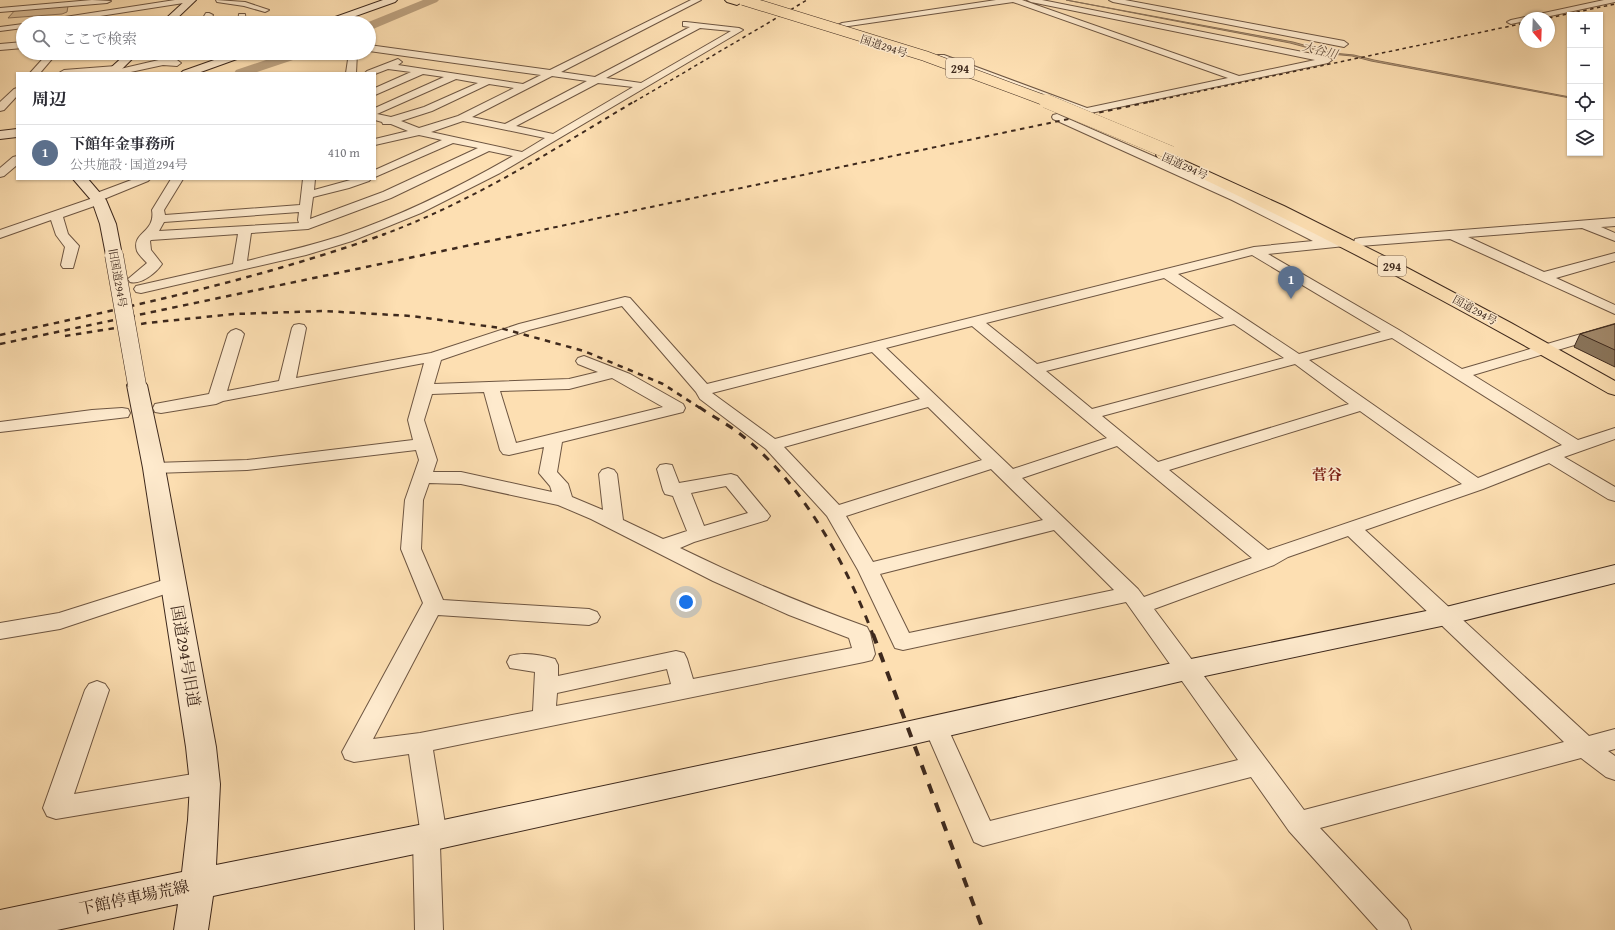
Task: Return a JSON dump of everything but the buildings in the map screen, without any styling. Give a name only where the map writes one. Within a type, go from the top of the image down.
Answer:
[{"type":"highway","name":"国道294号","points":[[737,1],[856,37],[964,74],[1167,154],[1238,190],[1352,242],[1551,347],[1615,377]]},
{"type":"highway","name":"国道294号","points":[[1551,347],[1615,389]]},
{"type":"street","points":[[85,16],[190,0]]},
{"type":"street","points":[[173,16],[190,0]]},
{"type":"street","points":[[220,0],[244,4],[265,10]]},
{"type":"street","points":[[347,16],[392,0]]},
{"type":"street","points":[[376,142],[419,132],[462,118],[609,46],[697,0]]},
{"type":"street","points":[[842,25],[1011,0]]},
{"type":"street","points":[[1015,0],[1239,79]]},
{"type":"street","points":[[799,12],[975,69],[1086,111],[1328,60],[1031,0]]},
{"type":"street","points":[[1113,0],[1344,44]]},
{"type":"street","points":[[1555,13],[1615,0]]},
{"type":"street","points":[[0,10],[71,2],[114,1]]},
{"type":"street","points":[[66,16],[71,2]]},
{"type":"street","points":[[1511,22],[1519,20]]},
{"type":"street","points":[[176,180],[158,210],[161,219],[158,225],[146,236],[143,241],[144,251],[155,264],[138,284],[239,266],[301,252],[347,238],[417,210],[464,188],[522,156],[738,30],[657,21]]},
{"type":"street","points":[[0,29],[16,22]]},
{"type":"street","points":[[507,127],[698,26]]},
{"type":"street","points":[[0,47],[16,46]]},
{"type":"street","points":[[609,46],[623,47]]},
{"type":"street","points":[[376,49],[643,86]]},
{"type":"street","points":[[637,49],[665,53]]},
{"type":"street","points":[[372,72],[416,55]]},
{"type":"street","points":[[680,55],[694,56]]},
{"type":"street","points":[[36,72],[47,60]]},
{"type":"street","points":[[113,72],[126,60]]},
{"type":"street","points":[[190,72],[224,60]]},
{"type":"street","points":[[352,72],[353,60]]},
{"type":"street","points":[[113,72],[163,62],[177,63]]},
{"type":"street","points":[[387,66],[526,87]]},
{"type":"street","points":[[376,92],[422,71]]},
{"type":"street","points":[[376,112],[455,76]]},
{"type":"street","points":[[376,125],[393,121],[428,109],[489,81]]},
{"type":"street","points":[[6,88],[16,86]]},
{"type":"street","points":[[0,108],[16,92]]},
{"type":"street","points":[[376,117],[393,121],[419,132],[522,156]]},
{"type":"street","points":[[1057,117],[1236,197],[1328,244]]},
{"type":"street","points":[[462,118],[554,137]]},
{"type":"street","points":[[0,135],[16,133]]},
{"type":"street","points":[[376,174],[451,140]]},
{"type":"street","points":[[146,236],[304,226],[387,195],[487,148]]},
{"type":"street","points":[[1,172],[16,160]]},
{"type":"street","name":"旧国道294号","points":[[81,180],[98,198],[108,224],[137,385]]},
{"type":"street","points":[[0,234],[98,198],[142,180]]},
{"type":"street","points":[[301,252],[309,180]]},
{"type":"street","points":[[307,195],[345,186],[362,180]]},
{"type":"street","points":[[161,219],[305,208]]},
{"type":"street","points":[[56,214],[62,235],[72,246],[67,265]]},
{"type":"street","points":[[703,390],[876,348],[1254,251],[1615,222]]},
{"type":"street","points":[[1584,225],[1615,237]]},
{"type":"street","points":[[239,266],[245,230]]},
{"type":"street","points":[[1453,235],[1615,310]]},
{"type":"street","points":[[1254,251],[1394,333],[1576,446]]},
{"type":"street","points":[[1543,277],[1615,257]]},
{"type":"street","points":[[1168,274],[1297,359],[1476,485]]},
{"type":"street","points":[[161,408],[434,357],[524,327],[625,301],[703,390],[706,396],[772,444],[835,513],[868,570],[903,642],[1135,600],[1267,560],[1281,552],[1476,485],[1576,446],[1615,433]]},
{"type":"street","points":[[1034,370],[1237,319]]},
{"type":"street","points":[[976,322],[1267,560]]},
{"type":"street","points":[[286,385],[299,328]]},
{"type":"street","points":[[1461,374],[1615,328]]},
{"type":"street","points":[[1088,415],[1394,333]]},
{"type":"street","points":[[216,398],[236,334]]},
{"type":"street","points":[[876,348],[1135,600],[1298,823],[1397,930]]},
{"type":"street","points":[[422,477],[461,478],[563,500],[614,522],[720,576],[797,610],[858,633],[864,654],[420,744],[354,752],[434,603],[410,549],[414,500],[422,477],[428,460],[416,420],[434,357]]},
{"type":"street","points":[[491,387],[509,450],[677,408],[624,377],[584,361]]},
{"type":"street","points":[[424,389],[569,384],[613,373]]},
{"type":"street","name":"国道294号旧道","points":[[137,385],[154,468],[201,747],[205,783],[198,884],[191,930]]},
{"type":"street","points":[[772,444],[930,401]]},
{"type":"street","points":[[1154,469],[1362,405]]},
{"type":"street","points":[[3,431],[92,415],[122,413]]},
{"type":"street","points":[[554,439],[548,473],[559,484],[563,500]]},
{"type":"street","points":[[1009,476],[1119,440]]},
{"type":"street","points":[[154,468],[247,465],[423,444]]},
{"type":"street","points":[[1550,456],[1615,495]]},
{"type":"street","points":[[835,513],[994,462]]},
{"type":"street","points":[[663,547],[698,534],[760,516],[731,480],[672,490],[666,469]]},
{"type":"street","points":[[608,474],[614,522]]},
{"type":"street","points":[[680,489],[698,534]]},
{"type":"street","points":[[868,570],[1058,524]]},
{"type":"street","points":[[1351,528],[1586,748],[1615,770]]},
{"type":"street","name":"下館停車場荒線","points":[[0,926],[31,924],[198,884],[430,837],[936,727],[1186,670],[1446,616],[1615,574]]},
{"type":"street","points":[[0,631],[60,621],[173,584]]},
{"type":"street","points":[[432,607],[589,618]]},
{"type":"street","points":[[546,687],[676,659],[684,690]]},
{"type":"street","points":[[518,662],[547,665],[544,718]]},
{"type":"street","points":[[97,690],[56,808],[205,783]]},
{"type":"street","points":[[936,727],[983,834],[1255,766]]},
{"type":"street","points":[[1298,823],[1586,748],[1615,739]]},
{"type":"street","points":[[420,744],[430,837],[429,930]]},
{"type":"shaded area","points":[[68,6],[67,12],[62,14],[16,16],[16,17],[8,18],[16,9]]},
{"type":"water","name":"大谷川","points":[[1066,0],[1293,42],[1333,53],[1354,55],[1567,97],[1371,61],[1352,56],[1331,54],[1290,43]]},
{"type":"waterway","points":[[376,23],[433,0]]},
{"type":"waterway","points":[[244,72],[279,60]]},
{"type":"railway","points":[[634,102],[807,0]]},
{"type":"railway","points":[[1555,17],[1615,4]]},
{"type":"railway","points":[[1149,102],[1519,24]]},
{"type":"railway","points":[[382,235],[415,222],[480,191],[512,174],[635,101]]},
{"type":"railway","points":[[518,235],[1154,101]]},
{"type":"railway","points":[[0,335],[194,291],[290,265],[385,234]]},
{"type":"railway","points":[[0,344],[523,234]]},
{"type":"railway","points":[[65,336],[147,323],[234,314],[323,311],[412,316],[500,328],[584,351],[663,384],[700,408]]},
{"type":"railway","points":[[699,407],[735,430],[758,450],[780,472],[800,497],[818,523],[849,578],[873,635]]},
{"type":"railway","points":[[873,634],[983,930]]},
{"type":"place","name":"下館年金事務所","points":[[1291,299]]},
{"type":"district","name":"菅谷","points":[[1327,474]]}]
